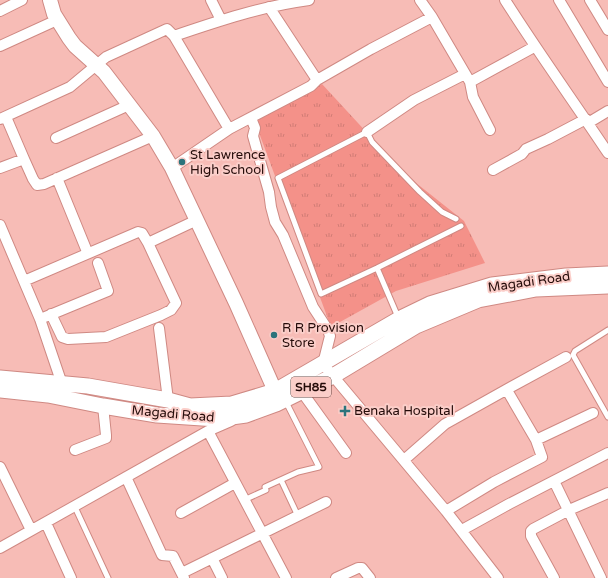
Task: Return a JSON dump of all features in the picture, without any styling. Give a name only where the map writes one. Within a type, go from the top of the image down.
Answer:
[{"type":"main road","name":"Magadi Road","points":[[1,379],[48,394],[103,406],[157,415],[217,419],[246,415],[280,398],[323,364],[399,319],[430,304],[492,285],[566,276],[608,274]]},
{"type":"main road","name":"Magadi Road","points":[[1,379],[88,386],[168,400],[190,406],[232,404],[280,398],[302,392],[333,376],[416,326],[478,300],[536,289],[608,286]]},
{"type":"street","points":[[0,11],[22,0]]},
{"type":"street","points":[[50,0],[57,20],[75,46],[104,72],[153,136],[172,168],[280,398]]},
{"type":"street","points":[[211,0],[221,20]]},
{"type":"street","points":[[174,36],[221,20],[291,1],[309,0]]},
{"type":"street","points":[[420,0],[432,17],[467,78],[473,97],[490,130]]},
{"type":"street","points":[[505,0],[534,47],[608,153]]},
{"type":"street","points":[[559,0],[607,78]]},
{"type":"street","points":[[590,0],[608,30]]},
{"type":"street","points":[[269,7],[317,80]]},
{"type":"street","points":[[172,168],[230,129],[311,86],[317,80],[371,49],[432,17]]},
{"type":"street","points":[[0,46],[57,20]]},
{"type":"street","points":[[153,136],[44,184],[37,185],[33,180],[3,118],[70,87],[106,57],[167,30],[174,36],[230,129]]},
{"type":"street","points":[[367,132],[414,100],[467,78],[534,47]]},
{"type":"street","points":[[56,138],[129,105]]},
{"type":"street","points":[[493,170],[522,154],[526,149],[608,111]]},
{"type":"street","points":[[251,118],[255,128],[253,136],[269,192],[275,222],[283,235],[313,307],[328,330],[330,336],[323,364],[462,530],[498,578]]},
{"type":"street","points":[[0,168],[24,159]]},
{"type":"street","points":[[57,178],[86,249]]},
{"type":"street","points":[[148,243],[197,220]]},
{"type":"street","points":[[0,225],[40,319],[62,384]]},
{"type":"street","points":[[24,281],[138,232],[142,233],[148,243],[176,303],[171,310],[106,337],[68,339],[62,337],[51,314]]},
{"type":"street","points":[[40,319],[108,291],[98,263]]},
{"type":"street","points":[[159,328],[168,400]]},
{"type":"street","points":[[404,460],[445,424],[566,358]]},
{"type":"street","points":[[446,511],[494,482],[542,457],[536,440],[508,392],[508,389]]},
{"type":"street","points":[[302,392],[346,453]]},
{"type":"street","points":[[75,450],[106,438],[103,406]]},
{"type":"street","points":[[536,440],[593,413]]},
{"type":"street","points":[[0,547],[46,523],[74,505],[208,431],[246,415]]},
{"type":"street","points":[[208,431],[286,578]]},
{"type":"street","points":[[462,530],[608,453]]},
{"type":"street","points":[[0,467],[31,530]]},
{"type":"street","points":[[126,477],[162,555],[173,556],[183,576],[212,558],[326,502]]},
{"type":"street","points":[[554,481],[601,578]]},
{"type":"street","points":[[181,513],[235,483]]},
{"type":"street","points":[[554,578],[531,536],[530,531],[569,510],[608,493]]},
{"type":"street","points":[[46,523],[71,578]]},
{"type":"street","points":[[212,558],[222,578]]},
{"type":"street","points":[[336,578],[358,568],[362,568],[370,578]]},
{"type":"lane","points":[[456,219],[442,212],[420,192],[372,142],[367,132],[278,178],[321,294],[461,226]]},
{"type":"lane","points":[[377,268],[399,319]]},
{"type":"lane","points":[[608,330],[575,351],[573,355],[608,417]]},
{"type":"lane","points":[[244,500],[266,490],[265,487],[298,472],[319,467],[280,398]]},
{"type":"lane","points":[[281,480],[298,516]]},
{"type":"lane","points":[[74,505],[108,578]]},
{"type":"green space","points":[[322,84],[406,175],[464,221],[485,263],[396,291],[331,327],[255,122]]},
{"type":"place","name":"St Lawrence High School","points":[[182,162]]},
{"type":"place","name":"R R Provision Store","points":[[274,335]]},
{"type":"place","name":"Benaka Hospital","points":[[345,411]]}]
